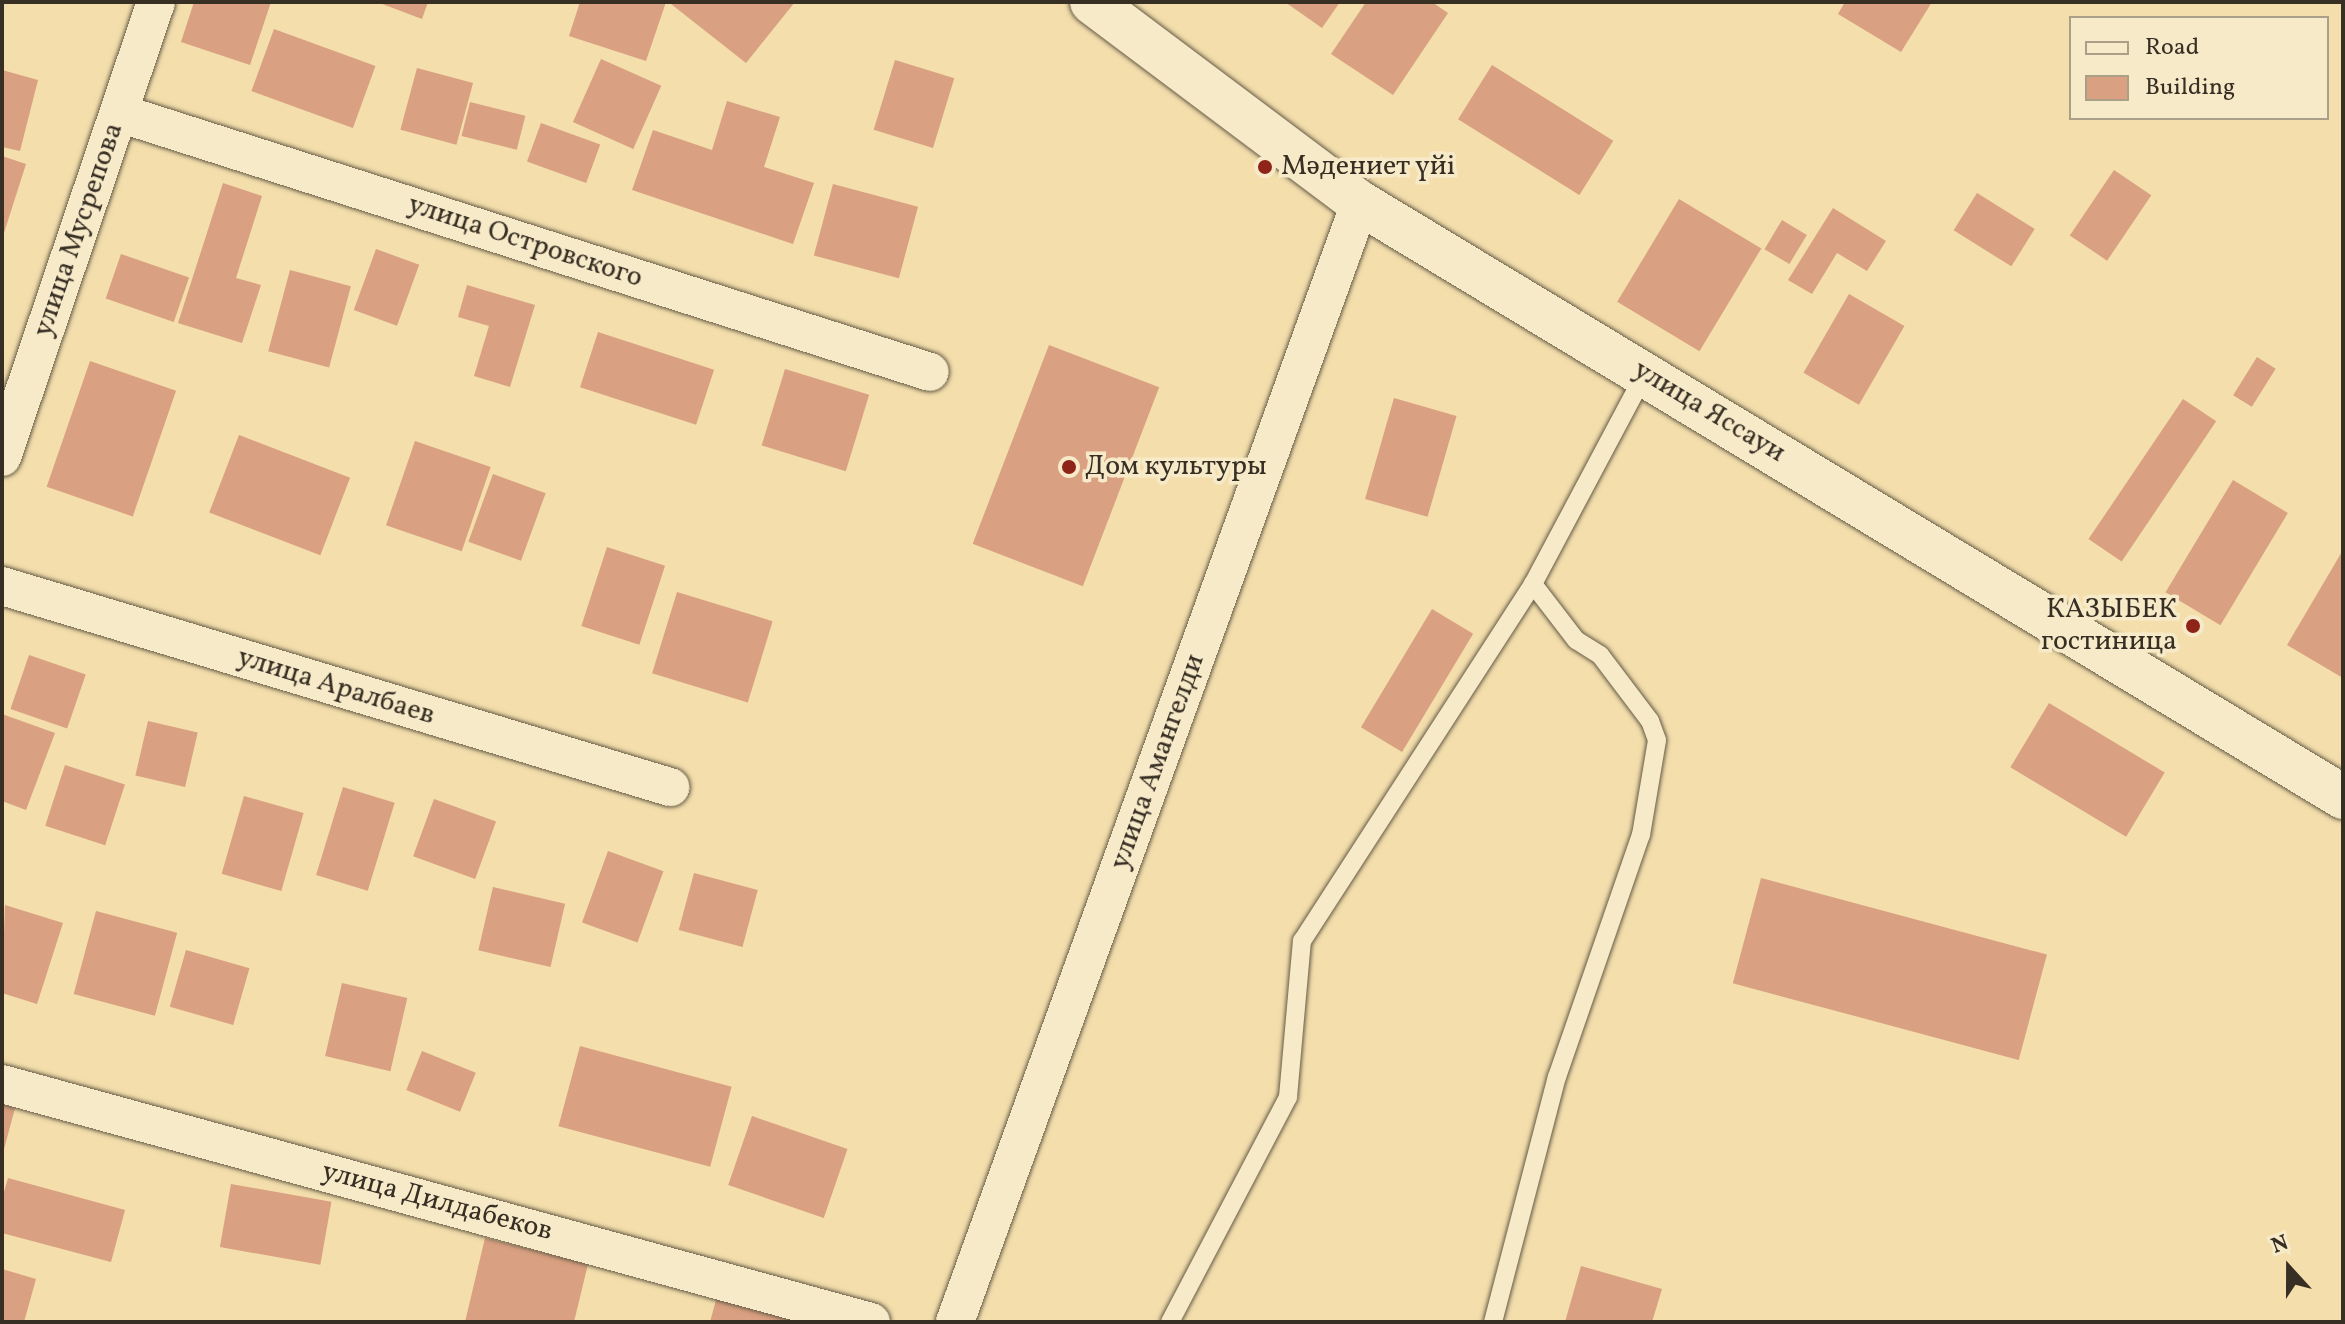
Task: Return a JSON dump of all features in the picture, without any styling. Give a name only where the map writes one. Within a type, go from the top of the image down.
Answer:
[{"type":"street","name":"улица Мусрепова","points":[[2,457],[156,2]]},
{"type":"street","name":"улица Яссауи","points":[[1092,2],[1360,203],[1646,373],[2343,797]]},
{"type":"street","name":"улица Островского","points":[[119,113],[930,372]]},
{"type":"street","name":"улица Амангелди","points":[[955,1322],[1360,203]]},
{"type":"street","name":"улица Аралбаев","points":[[2,586],[670,787]]},
{"type":"street","name":"улица Дилдабеков","points":[[2,1084],[871,1322]]},
{"type":"lane","points":[[1170,1322],[1288,1097],[1302,941],[1533,584],[1646,373]]},
{"type":"lane","points":[[1493,1322],[1557,1077],[1641,835],[1657,740],[1650,721],[1600,655],[1576,640],[1533,584]]},
{"type":"building","points":[[194,2],[271,2],[250,65],[181,42]]},
{"type":"building","points":[[377,2],[428,2],[422,19]]},
{"type":"building","points":[[580,2],[666,2],[646,61],[569,36]]},
{"type":"building","points":[[795,2],[746,63],[671,4]]},
{"type":"building","points":[[1285,2],[1340,2],[1322,28]]},
{"type":"building","points":[[1366,2],[1432,2],[1448,13],[1393,95],[1331,54]]},
{"type":"building","points":[[1845,2],[1932,2],[1901,52],[1838,14]]},
{"type":"building","points":[[274,29],[375,66],[353,128],[251,91]]},
{"type":"building","points":[[601,59],[661,86],[633,149],[573,122]]},
{"type":"building","points":[[895,60],[954,78],[933,148],[874,130]]},
{"type":"building","points":[[1492,65],[1613,141],[1579,195],[1458,119]]},
{"type":"building","points":[[417,68],[473,83],[456,145],[400,130]]},
{"type":"building","points":[[2,70],[38,80],[20,151],[2,147]]},
{"type":"building","points":[[727,101],[780,117],[764,167],[814,183],[793,244],[632,190],[653,130],[712,150]]},
{"type":"building","points":[[470,102],[525,116],[517,150],[462,136]]},
{"type":"building","points":[[541,123],[600,145],[586,183],[527,162]]},
{"type":"building","points":[[2,156],[26,164],[3,236],[2,236]]},
{"type":"building","points":[[2114,170],[2151,195],[2107,261],[2070,235]]},
{"type":"building","points":[[223,183],[262,196],[236,278],[261,285],[242,343],[178,323]]},
{"type":"building","points":[[833,184],[918,207],[899,278],[814,255]]},
{"type":"building","points":[[1977,193],[2035,229],[2011,266],[1954,230]]},
{"type":"building","points":[[1679,199],[1761,248],[1699,351],[1617,302]]},
{"type":"building","points":[[1833,208],[1886,241],[1867,271],[1837,253],[1812,294],[1788,280]]},
{"type":"building","points":[[1782,220],[1807,235],[1789,264],[1764,249]]},
{"type":"building","points":[[376,249],[419,265],[397,326],[354,310]]},
{"type":"building","points":[[121,254],[189,277],[174,322],[106,298]]},
{"type":"building","points":[[290,270],[351,286],[329,367],[268,351]]},
{"type":"building","points":[[467,285],[535,305],[510,387],[474,376],[489,326],[458,317]]},
{"type":"building","points":[[1849,294],[1904,326],[1859,405],[1804,373]]},
{"type":"building","points":[[598,332],[714,370],[696,425],[580,387]]},
{"type":"building","name":"Дом культуры","points":[[1049,345],[1159,387],[1083,586],[973,544]]},
{"type":"building","points":[[2257,357],[2276,369],[2252,407],[2233,395]]},
{"type":"building","points":[[90,361],[176,391],[133,516],[47,487]]},
{"type":"building","points":[[785,369],[869,395],[846,471],[762,446]]},
{"type":"building","points":[[1394,398],[1456,416],[1428,517],[1365,499]]},
{"type":"building","points":[[2183,399],[2216,421],[2122,561],[2088,539]]},
{"type":"building","points":[[239,435],[350,478],[320,555],[209,512]]},
{"type":"building","points":[[415,441],[491,467],[462,551],[386,525]]},
{"type":"building","points":[[493,474],[546,493],[521,561],[468,542]]},
{"type":"building","points":[[2233,480],[2288,513],[2220,625],[2166,592]]},
{"type":"building","points":[[607,547],[665,566],[639,645],[581,626]]},
{"type":"building","points":[[2343,550],[2343,678],[2287,645]]},
{"type":"building","points":[[677,592],[773,621],[748,703],[652,673]]},
{"type":"building","points":[[1432,609],[1473,634],[1402,752],[1361,727]]},
{"type":"building","points":[[29,655],[86,675],[67,728],[10,709]]},
{"type":"building","points":[[2049,703],[2165,773],[2126,837],[2010,767]]},
{"type":"building","points":[[2,714],[55,733],[26,810],[2,801]]},
{"type":"building","points":[[148,721],[198,732],[185,787],[135,776]]},
{"type":"building","points":[[65,765],[125,784],[105,845],[45,826]]},
{"type":"building","points":[[343,787],[395,803],[368,891],[316,875]]},
{"type":"building","points":[[244,796],[304,813],[281,891],[222,874]]},
{"type":"building","points":[[434,799],[496,822],[475,879],[413,856]]},
{"type":"building","points":[[608,851],[663,871],[637,943],[582,922]]},
{"type":"building","points":[[694,873],[758,890],[742,947],[679,930]]},
{"type":"building","points":[[1761,878],[2047,955],[2019,1060],[1733,983]]},
{"type":"building","points":[[493,887],[565,904],[550,967],[478,950]]},
{"type":"building","points":[[5,905],[63,923],[37,1004],[2,993]]},
{"type":"building","points":[[96,911],[177,933],[155,1016],[74,994]]},
{"type":"building","points":[[186,950],[249,968],[233,1025],[170,1007]]},
{"type":"building","points":[[342,983],[407,998],[390,1071],[325,1056]]},
{"type":"building","points":[[580,1046],[732,1087],[710,1167],[559,1126]]},
{"type":"building","points":[[422,1051],[476,1073],[460,1112],[406,1090]]},
{"type":"building","points":[[2,1104],[15,1108],[3,1153],[2,1153]]},
{"type":"building","points":[[752,1116],[847,1149],[824,1218],[728,1185]]},
{"type":"building","points":[[8,1178],[125,1210],[111,1262],[2,1233],[2,1199]]},
{"type":"building","points":[[231,1184],[331,1202],[320,1265],[220,1247]]},
{"type":"building","points":[[485,1238],[588,1264],[574,1322],[465,1322]]},
{"type":"building","points":[[1581,1266],[1662,1289],[1652,1322],[1565,1322]]},
{"type":"building","points":[[2,1269],[36,1279],[24,1322],[2,1322]]},
{"type":"building","points":[[719,1289],[803,1322],[710,1322]]},
{"type":"place","name":"Мәдениет үйі","points":[[1265,167]]},
{"type":"place","name":"Дом культуры","points":[[1069,467]]},
{"type":"place","name":"КАЗЫБЕК гостиница","points":[[2193,626]]}]
